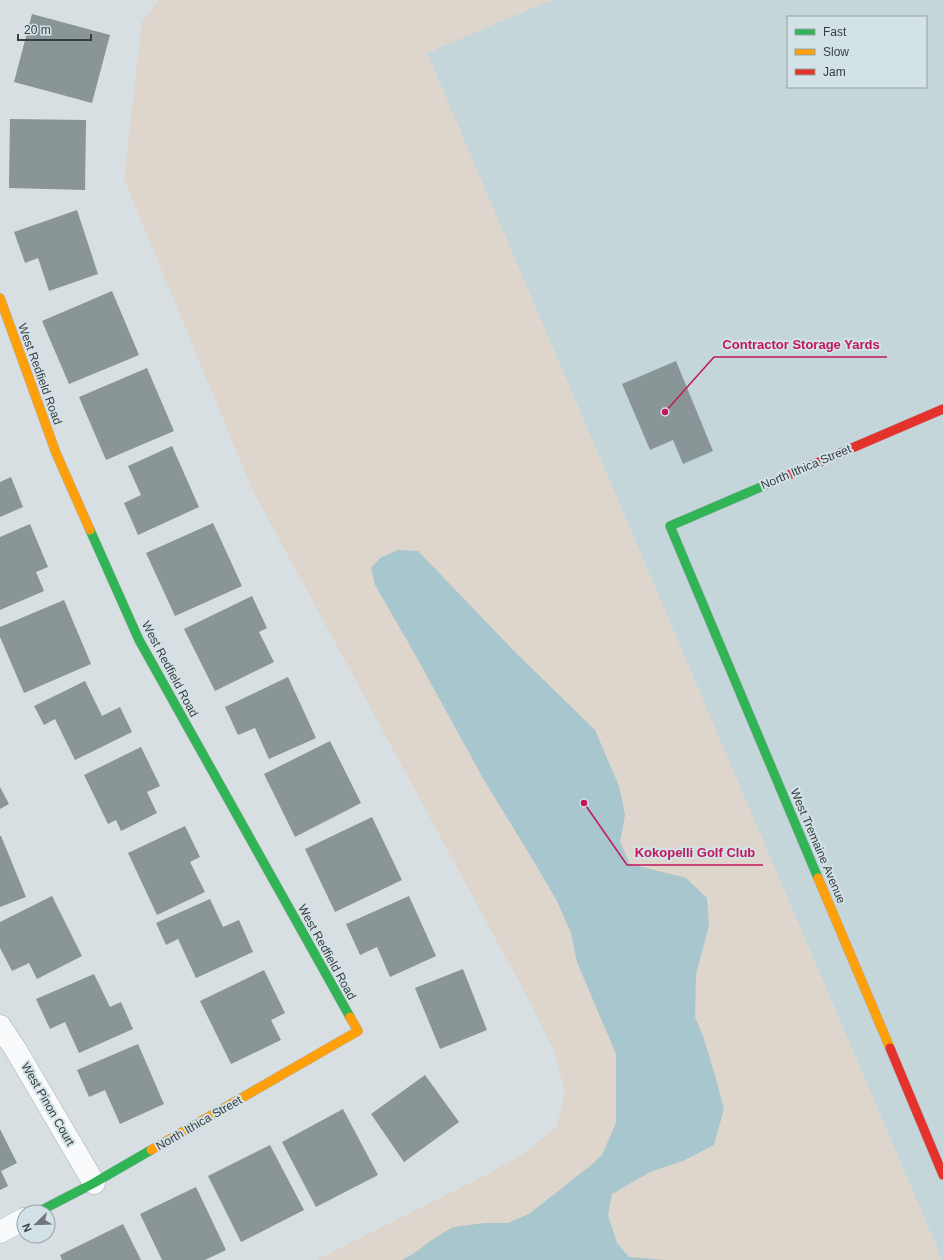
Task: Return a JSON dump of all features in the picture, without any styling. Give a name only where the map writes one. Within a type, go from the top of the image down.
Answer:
[{"type":"street","name":"West Redfield Road","points":[[0,298],[56,453],[138,640],[358,1032]]},
{"type":"street","name":"North Ithica Street","points":[[670,526],[943,408]]},
{"type":"street","name":"West Tremaine Avenue","points":[[670,526],[943,1175]]},
{"type":"street","name":"West Pinon Court","points":[[0,1026],[16,1050],[94,1183]]},
{"type":"street","name":"North Ithica Street","points":[[53,1204],[94,1183],[358,1032]]},
{"type":"street","points":[[0,1232],[16,1223]]},
{"type":"shaded area","points":[[159,0],[551,0],[427,53],[942,1260],[317,1260],[484,1176],[525,1153],[557,1126],[565,1091],[554,1051],[531,1004],[252,489],[124,179],[142,22]]},
{"type":"shaded area","points":[[551,0],[943,0],[942,1260],[427,53]]},
{"type":"water","points":[[398,550],[418,551],[513,650],[595,730],[619,786],[625,815],[620,842],[630,864],[686,878],[707,898],[709,925],[696,975],[695,1017],[703,1036],[724,1109],[714,1145],[683,1161],[650,1172],[612,1194],[608,1215],[617,1243],[629,1257],[665,1260],[402,1260],[453,1227],[485,1223],[508,1223],[529,1214],[602,1155],[616,1123],[616,1054],[577,962],[571,933],[557,901],[484,780],[375,585],[371,568],[380,558]]},
{"type":"building","points":[[32,14],[110,35],[92,103],[14,82]]},
{"type":"building","points":[[10,119],[86,120],[85,190],[9,188]]},
{"type":"building","points":[[77,210],[98,274],[49,291],[38,258],[25,263],[14,232]]},
{"type":"building","points":[[112,291],[139,355],[69,384],[42,321]]},
{"type":"building","points":[[676,361],[713,451],[683,464],[673,440],[650,450],[622,384]]},
{"type":"building","points":[[147,368],[174,431],[106,460],[79,397]]},
{"type":"building","points":[[172,446],[199,507],[138,535],[124,503],[141,495],[128,466]]},
{"type":"building","points":[[11,477],[23,507],[0,517],[0,482]]},
{"type":"building","points":[[213,523],[242,586],[175,616],[146,553]]},
{"type":"building","points":[[30,524],[48,567],[36,572],[44,591],[0,610],[0,537]]},
{"type":"building","points":[[252,596],[267,628],[259,632],[274,662],[215,691],[184,629]]},
{"type":"building","points":[[64,600],[91,664],[24,693],[0,637],[0,627]]},
{"type":"building","points":[[288,677],[316,738],[269,759],[255,728],[238,735],[225,707]]},
{"type":"building","points":[[85,681],[102,716],[120,707],[132,732],[75,760],[55,719],[44,725],[34,706]]},
{"type":"building","points":[[330,741],[361,803],[295,837],[264,774]]},
{"type":"building","points":[[141,747],[160,786],[147,792],[157,813],[121,831],[116,820],[108,824],[84,775]]},
{"type":"building","points":[[0,787],[9,804],[0,809]]},
{"type":"building","points":[[372,817],[402,880],[335,912],[305,849]]},
{"type":"building","points":[[185,826],[200,857],[190,862],[205,892],[157,915],[128,853]]},
{"type":"building","points":[[0,836],[26,897],[0,907]]},
{"type":"building","points":[[52,896],[82,956],[37,979],[29,963],[12,971],[0,948],[0,922]]},
{"type":"building","points":[[409,896],[436,956],[390,977],[377,947],[360,955],[346,924]]},
{"type":"building","points":[[210,899],[223,927],[239,920],[253,952],[196,978],[178,939],[166,945],[156,923]]},
{"type":"building","points":[[463,969],[487,1030],[440,1049],[415,988]]},
{"type":"building","points":[[264,970],[285,1013],[271,1020],[281,1040],[231,1064],[200,1001]]},
{"type":"building","points":[[94,974],[110,1007],[121,1002],[133,1029],[79,1053],[65,1022],[50,1029],[36,999]]},
{"type":"building","points":[[138,1044],[164,1104],[120,1124],[105,1090],[89,1097],[77,1070]]},
{"type":"building","points":[[425,1075],[459,1122],[404,1162],[371,1114]]},
{"type":"building","points":[[343,1109],[378,1175],[316,1207],[282,1142]]},
{"type":"building","points":[[0,1129],[17,1163],[1,1171],[8,1186],[0,1190]]},
{"type":"building","points":[[270,1145],[304,1210],[241,1242],[208,1176]]},
{"type":"building","points":[[196,1187],[226,1250],[205,1260],[162,1260],[140,1214]]},
{"type":"building","points":[[123,1224],[141,1260],[62,1260],[60,1255]]},
{"type":"traffic: fast","points":[[782,478],[670,526],[818,878]]},
{"type":"traffic: fast","points":[[90,530],[139,640],[350,1017]]},
{"type":"traffic: fast","points":[[53,1204],[94,1183],[151,1150]]},
{"type":"traffic: slow","points":[[0,298],[56,453],[90,530]]},
{"type":"traffic: slow","points":[[818,878],[890,1048]]},
{"type":"traffic: slow","points":[[151,1150],[358,1031],[350,1017]]},
{"type":"traffic: jam","points":[[782,478],[943,409]]},
{"type":"traffic: jam","points":[[890,1048],[943,1175]]},
{"type":"place","name":"Contractor Storage Yards","points":[[665,412]]},
{"type":"place","name":"Kokopelli Golf Club","points":[[584,803]]}]
